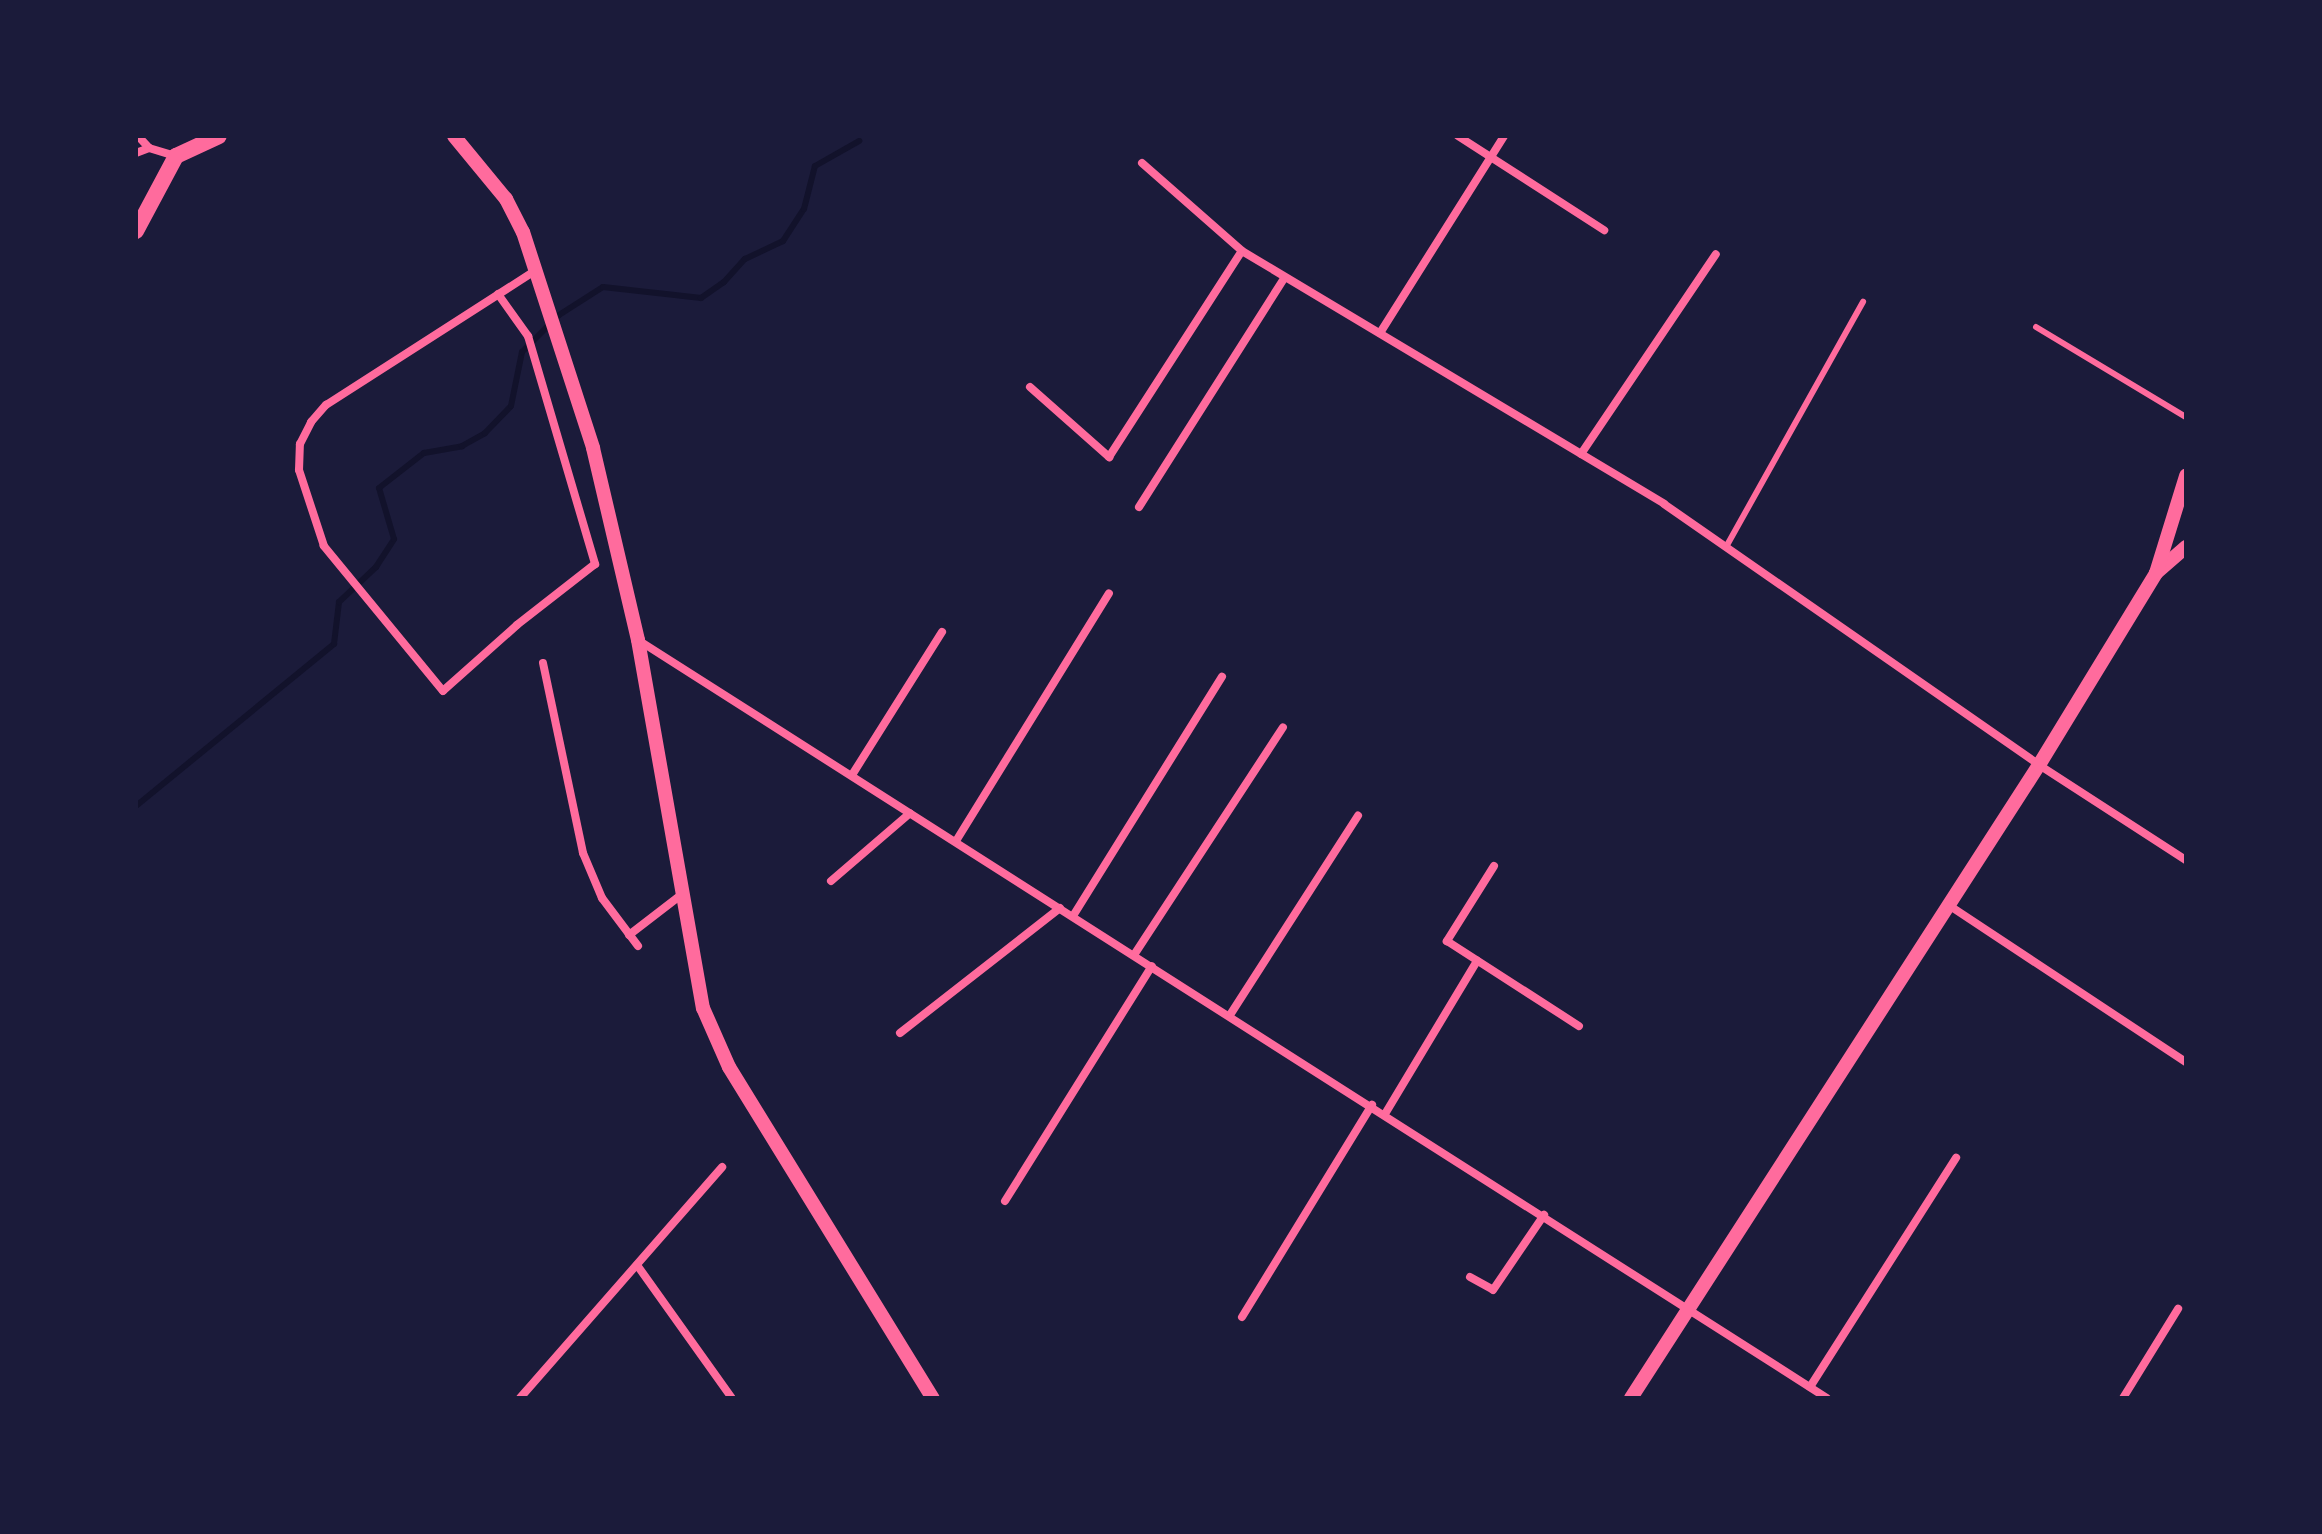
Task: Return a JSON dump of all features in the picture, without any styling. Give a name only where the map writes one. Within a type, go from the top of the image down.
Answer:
[{"type":"main road","points":[[136,231],[176,156],[219,136]]},
{"type":"street","points":[[138,136],[149,148],[176,156]]},
{"type":"street","points":[[454,136],[506,199],[537,269],[593,448],[638,640],[703,1008],[729,1067],[933,1398]]},
{"type":"street","points":[[1458,136],[1604,230]]},
{"type":"street","points":[[1380,333],[1504,136]]},
{"type":"street","points":[[136,153],[149,148]]},
{"type":"street","points":[[1142,163],[1242,251],[1581,454],[1726,547],[2039,765],[2186,860]]},
{"type":"street","points":[[1030,387],[1109,457],[1242,251]]},
{"type":"street","points":[[1581,454],[1716,254]]},
{"type":"street","points":[[498,294],[528,336],[595,564],[517,625],[443,691],[324,546],[299,470],[300,444],[311,422],[326,405],[498,294],[537,269]]},
{"type":"street","points":[[1139,507],[1285,277]]},
{"type":"street","points":[[1631,1398],[2039,765],[2156,573],[2185,483]]},
{"type":"street","points":[[2156,573],[2186,547]]},
{"type":"street","points":[[956,841],[1109,593]]},
{"type":"street","points":[[852,775],[942,632]]},
{"type":"street","points":[[638,640],[1372,1105],[1827,1398]]},
{"type":"street","points":[[543,663],[583,853],[602,898],[638,946]]},
{"type":"street","points":[[1073,916],[1222,677]]},
{"type":"street","points":[[1134,955],[1283,727]]},
{"type":"street","points":[[831,881],[910,813]]},
{"type":"street","points":[[1230,1015],[1358,816]]},
{"type":"street","points":[[1494,866],[1447,941],[1579,1026]]},
{"type":"street","points":[[629,935],[681,895]]},
{"type":"street","points":[[1947,904],[2186,1062]]},
{"type":"street","points":[[900,1033],[1060,908]]},
{"type":"street","points":[[1385,1114],[1477,961]]},
{"type":"street","points":[[1005,1201],[1152,966]]},
{"type":"street","points":[[1242,1317],[1372,1105]]},
{"type":"street","points":[[1810,1387],[1956,1158]]},
{"type":"street","points":[[520,1398],[722,1167]]},
{"type":"street","points":[[1470,1277],[1493,1290],[1544,1215]]},
{"type":"street","points":[[637,1265],[732,1398]]},
{"type":"street","points":[[2123,1398],[2178,1309]]},
{"type":"lane","points":[[1726,547],[1863,302]]},
{"type":"lane","points":[[2036,327],[2186,417]]},
{"type":"waterway","points":[[136,806],[334,644],[339,602],[376,567],[394,539],[379,488],[424,453],[462,446],[485,433],[511,406],[522,352],[559,315],[603,287],[701,298],[724,282],[745,259],[783,241],[804,209],[815,166],[859,141]]}]
